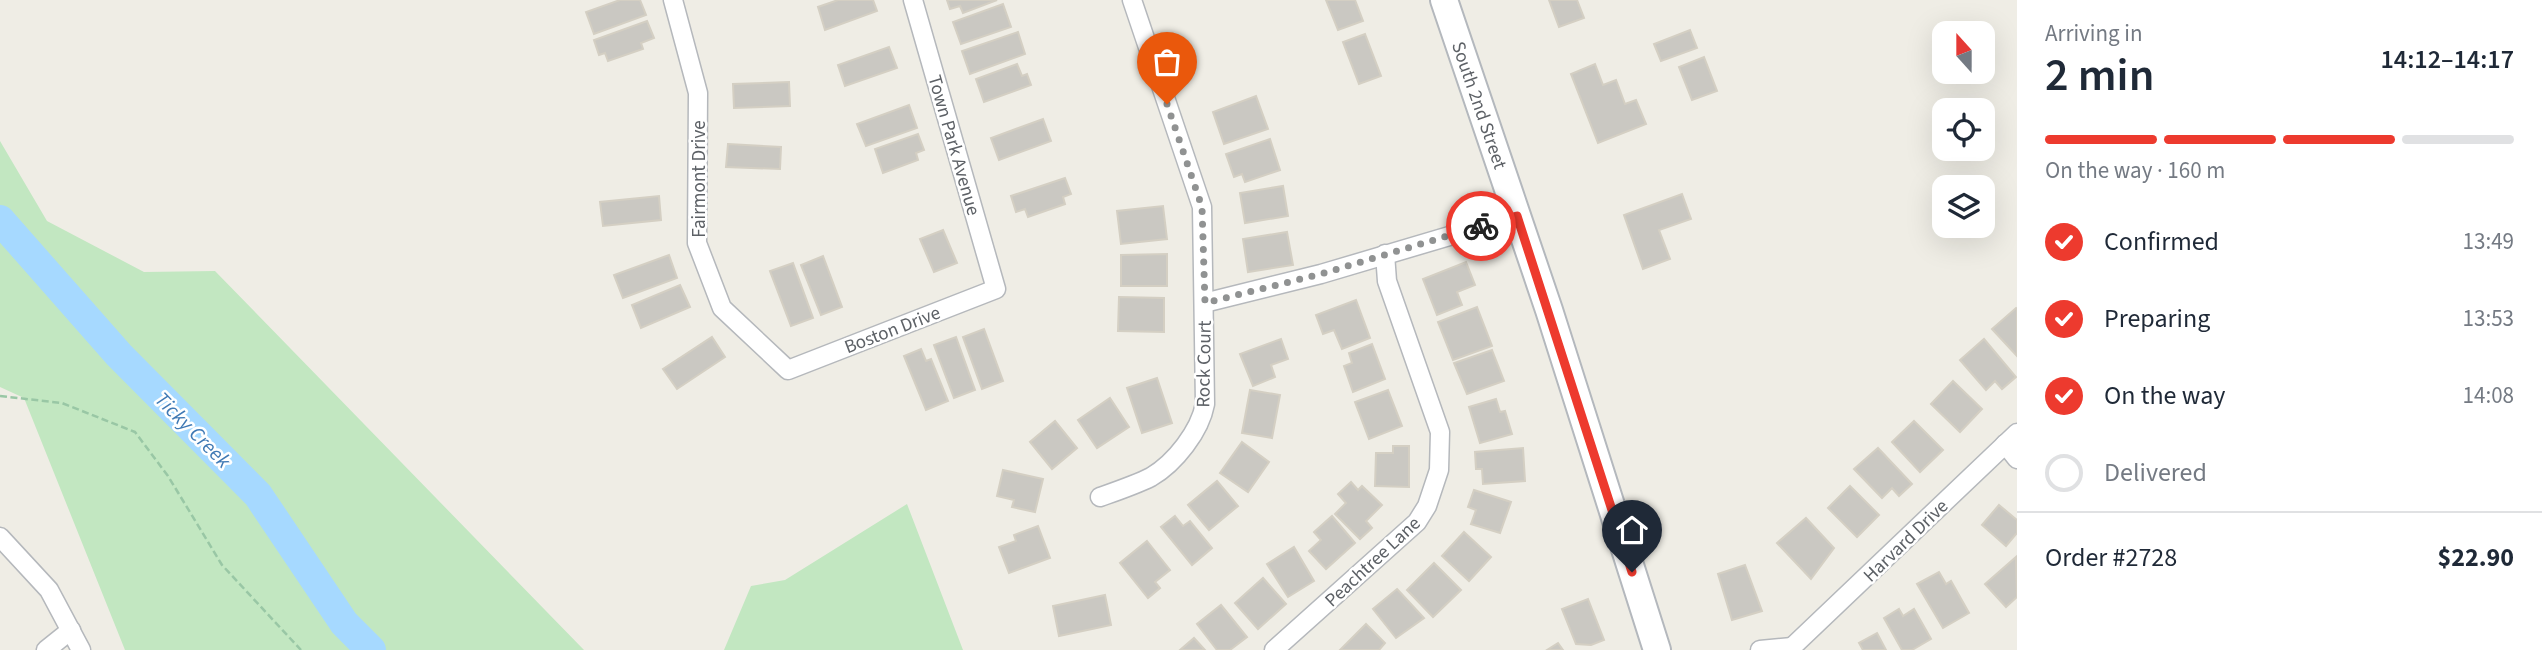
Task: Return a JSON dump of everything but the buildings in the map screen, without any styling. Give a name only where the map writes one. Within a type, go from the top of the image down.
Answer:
[{"type":"main road","name":"South 2nd Street","points":[[1444,0],[1517,216],[1657,650]]},
{"type":"street","name":"Fairmont Drive","points":[[673,0],[698,93],[697,243],[722,308],[788,370]]},
{"type":"street","name":"Town Park Avenue","points":[[913,0],[996,289]]},
{"type":"street","name":"Rock Court","points":[[1100,497],[1152,476],[1174,457],[1202,419],[1205,404],[1202,207],[1132,0]]},
{"type":"street","points":[[1205,303],[1297,280],[1517,216]]},
{"type":"street","name":"Peachtree Lane","points":[[1274,650],[1417,522],[1434,489],[1442,452],[1440,432],[1387,281],[1385,254]]},
{"type":"street","name":"Boston Drive","points":[[788,370],[996,289]]},
{"type":"street","points":[[2011,438],[2017,459]]},
{"type":"street","name":"Harvard Drive","points":[[1760,650],[1791,649],[2011,438]]},
{"type":"street","points":[[0,537],[50,590],[81,650]]},
{"type":"street","points":[[46,650],[71,630]]},
{"type":"path","points":[[0,396],[62,403],[135,432],[168,476],[222,565],[301,650]]},
{"type":"green space","points":[[0,141],[47,221],[144,272],[215,271],[584,650],[125,650],[24,398],[0,387]]},
{"type":"green space","points":[[907,504],[963,650],[724,650],[751,586],[785,580]]},
{"type":"waterway","name":"Ticky Creek","points":[[0,220],[119,355],[258,495],[344,623],[371,650]]},
{"type":"way so far","points":[[1167,104],[1202,207],[1205,303],[1321,274],[1481,226]]},
{"type":"route","points":[[1481,226],[1517,216],[1632,572]]}]
